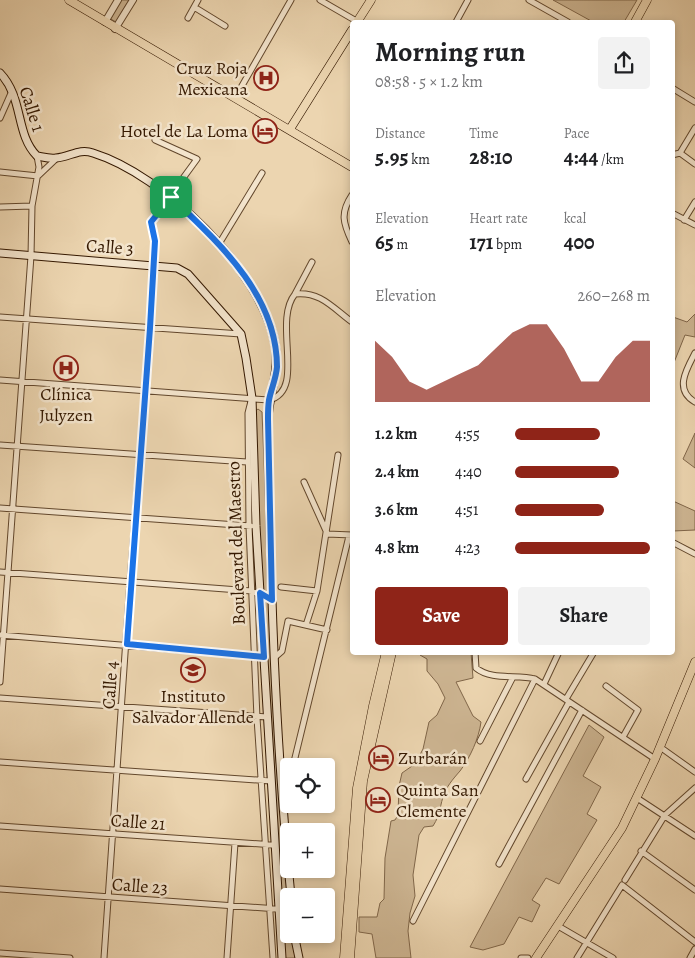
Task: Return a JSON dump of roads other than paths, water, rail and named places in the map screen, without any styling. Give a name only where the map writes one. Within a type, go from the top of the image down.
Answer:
[{"type":"main road","points":[[69,0],[115,29],[290,129],[350,166]]},
{"type":"main road","points":[[359,20],[371,0]]},
{"type":"main road","points":[[636,20],[647,0]]},
{"type":"main road","points":[[290,129],[350,33]]},
{"type":"main road","name":"Calle 1","points":[[0,73],[12,90],[17,102],[27,142],[38,156],[57,158],[81,151],[93,153],[133,171],[171,197],[219,244],[241,271],[266,311],[272,330],[277,368],[274,387],[269,400],[270,543],[280,758]]},
{"type":"main road","name":"Calle 3","points":[[0,253],[177,268],[188,274],[241,334],[244,342]]},
{"type":"main road","name":"Boulevard del Maestro","points":[[244,342],[252,398],[252,526],[257,542],[282,958]]},
{"type":"main road","points":[[257,542],[270,543]]},
{"type":"main road","points":[[344,958],[357,788],[385,655]]},
{"type":"main road","points":[[350,958],[363,781],[391,655]]},
{"type":"main road","points":[[536,958],[622,828],[655,759],[695,662]]},
{"type":"main road","name":"Calle 1","points":[[284,813],[290,888]]},
{"type":"main road","points":[[281,946],[289,947],[296,945],[299,958]]},
{"type":"street","points":[[105,22],[118,0]]},
{"type":"street","points":[[115,29],[133,0]]},
{"type":"street","points":[[188,18],[198,0]]},
{"type":"street","points":[[235,98],[291,0]]},
{"type":"street","points":[[320,0],[355,20]]},
{"type":"street","points":[[457,20],[468,0]]},
{"type":"street","points":[[529,0],[564,20]]},
{"type":"street","points":[[194,7],[225,26]]},
{"type":"street","points":[[0,118],[12,90]]},
{"type":"street","points":[[675,90],[695,102]]},
{"type":"street","points":[[675,154],[680,153],[695,128]]},
{"type":"street","name":"Calle 4","points":[[104,958],[130,581],[150,328],[155,241],[151,222],[197,159],[155,140]]},
{"type":"street","points":[[680,153],[695,164]]},
{"type":"street","points":[[0,682],[31,256],[32,206],[38,176],[38,156]]},
{"type":"street","points":[[0,172],[38,176],[57,158]]},
{"type":"street","points":[[219,244],[262,173]]},
{"type":"street","points":[[350,199],[343,213],[344,225],[350,238]]},
{"type":"street","points":[[684,220],[695,202]]},
{"type":"street","points":[[0,207],[32,206]]},
{"type":"street","points":[[675,215],[695,225]]},
{"type":"street","points":[[0,380],[269,400],[278,398],[285,392],[286,386],[287,315],[291,300],[312,262]]},
{"type":"street","points":[[295,294],[309,292],[350,321]]},
{"type":"street","points":[[0,317],[241,334]]},
{"type":"street","points":[[695,353],[683,380],[688,398],[695,402]]},
{"type":"street","name":"Boulevard del Maestro","points":[[252,398],[248,412],[247,462],[252,526],[252,591],[257,718],[273,958]]},
{"type":"street","points":[[0,445],[247,462]]},
{"type":"street","points":[[306,625],[317,591],[338,455]]},
{"type":"street","points":[[304,482],[327,534]]},
{"type":"street","points":[[0,508],[252,526]]},
{"type":"street","points":[[327,534],[350,535]]},
{"type":"street","points":[[296,758],[350,539]]},
{"type":"street","points":[[675,544],[695,554]]},
{"type":"street","points":[[0,572],[252,591],[272,600]]},
{"type":"street","points":[[281,587],[317,591]]},
{"type":"street","points":[[274,658],[282,651],[288,621],[327,630]]},
{"type":"street","points":[[2,635],[264,657]]},
{"type":"street","points":[[475,655],[476,668],[483,673],[535,679],[655,759]]},
{"type":"street","points":[[544,684],[558,655]]},
{"type":"street","points":[[526,779],[592,655]]},
{"type":"street","points":[[480,741],[513,677]]},
{"type":"street","points":[[413,921],[535,679]]},
{"type":"street","points":[[606,686],[638,710],[623,737]]},
{"type":"street","points":[[0,698],[257,718],[267,717]]},
{"type":"street","points":[[499,864],[582,710]]},
{"type":"street","points":[[660,747],[695,772]]},
{"type":"street","points":[[0,762],[271,781]]},
{"type":"street","points":[[625,880],[641,851],[665,815],[695,788]]},
{"type":"street","points":[[637,798],[695,836]]},
{"type":"street","name":"Calle 21","points":[[0,826],[274,846]]},
{"type":"street","points":[[227,958],[235,843]]},
{"type":"street","points":[[641,851],[695,890]]},
{"type":"street","points":[[577,958],[622,885],[695,942]]},
{"type":"street","name":"Calle 23","points":[[0,889],[278,909]]},
{"type":"street","points":[[558,926],[613,958]]},
{"type":"street","points":[[690,958],[695,949]]},
{"type":"street","points":[[0,952],[70,958]]},
{"type":"street","points":[[521,958],[528,958]]},
{"type":"place","name":"Cruz Roja Mexicana","points":[[266,78]]},
{"type":"place","name":"Hotel de La Loma","points":[[265,131]]},
{"type":"place","name":"Clínica Julyzen","points":[[66,368]]},
{"type":"place","name":"Instituto Salvador Allende","points":[[193,670]]},
{"type":"place","name":"Zurbarán","points":[[381,758]]},
{"type":"place","name":"Quinta San Clemente","points":[[378,800]]}]
